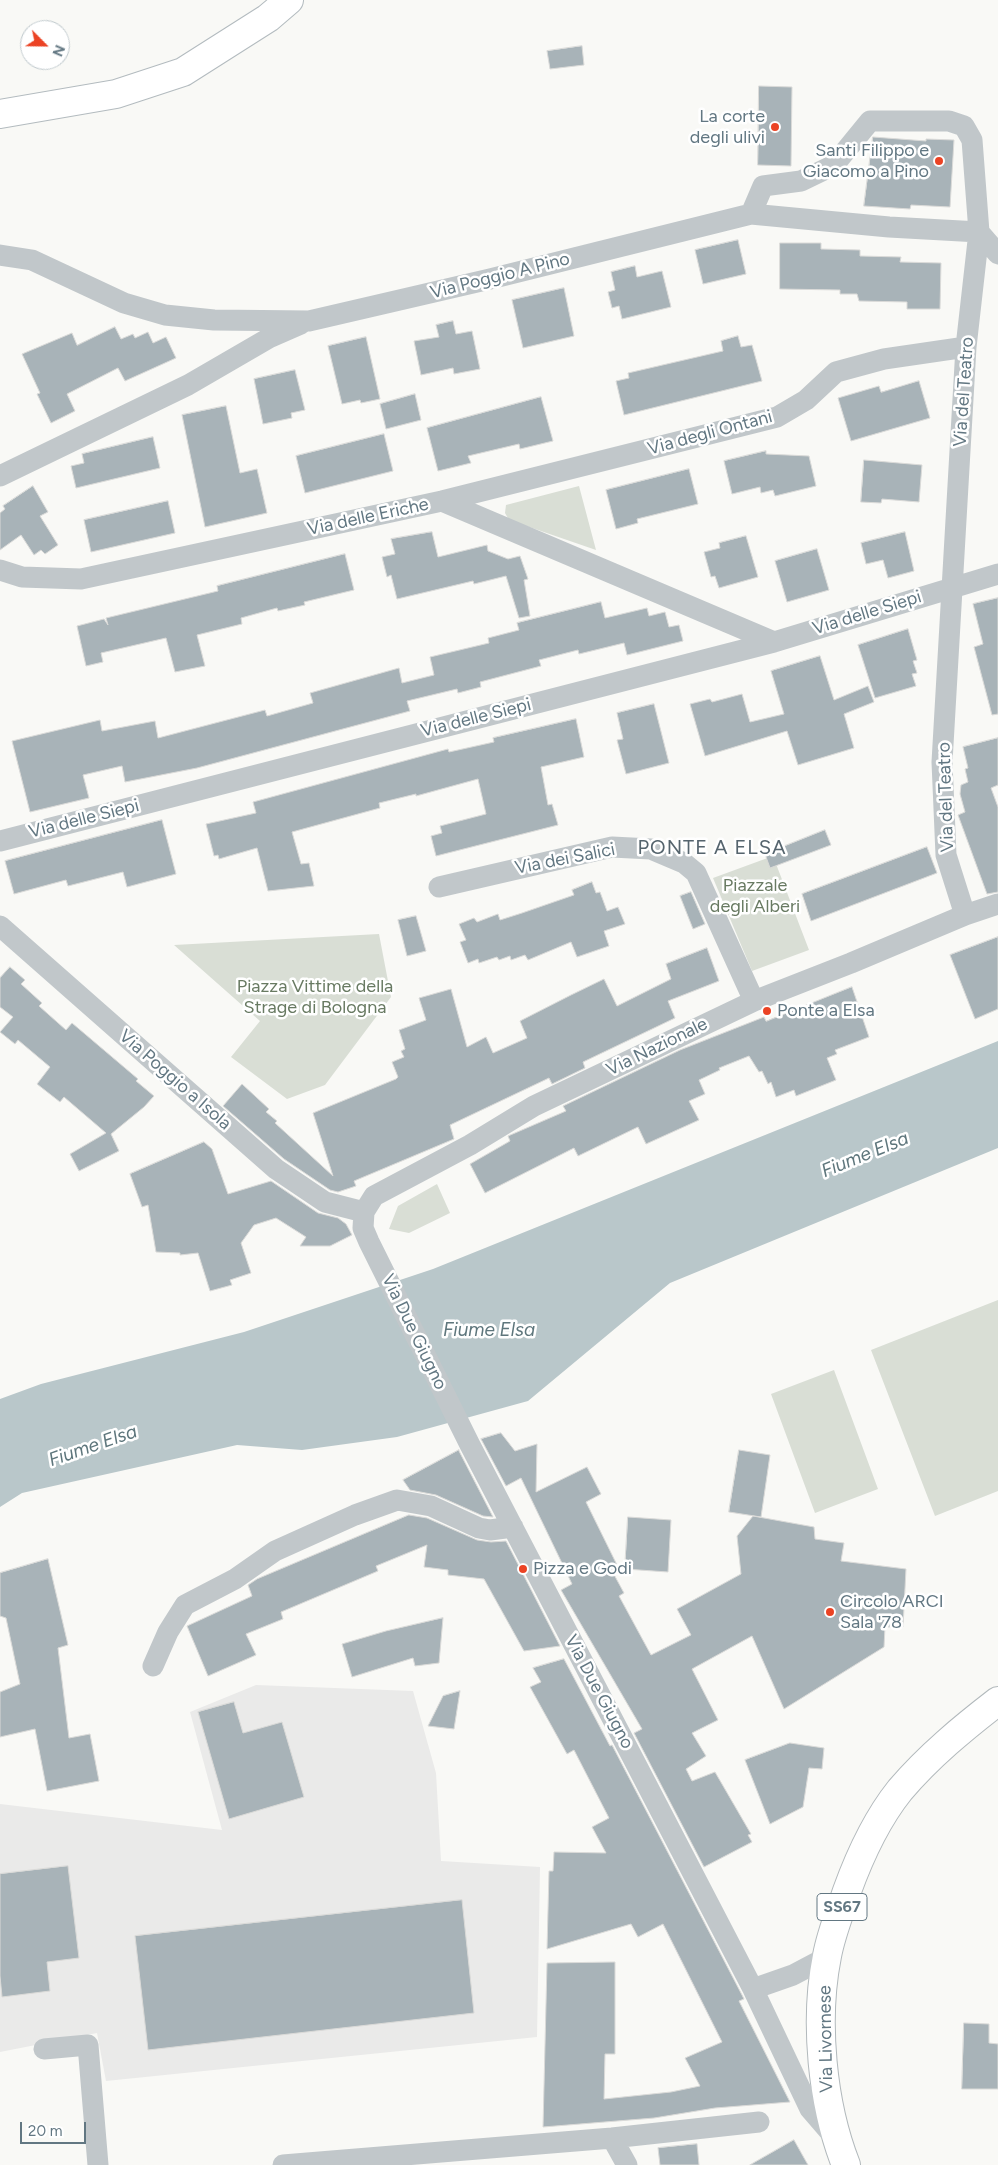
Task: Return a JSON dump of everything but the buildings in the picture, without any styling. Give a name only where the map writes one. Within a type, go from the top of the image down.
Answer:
[{"type":"main road","points":[[0,114],[116,94],[183,72],[268,18],[289,0]]},
{"type":"main road","name":"Via Livornese","points":[[846,2165],[836,2138],[827,2099],[823,2055],[822,2007],[827,1957],[855,1869],[866,1845],[887,1809],[927,1761],[998,1701]]},
{"type":"street","name":"Via del Teatro","points":[[751,214],[762,186],[801,181],[834,165],[870,121],[949,121],[964,126],[972,140],[979,232],[966,347],[942,762],[946,855],[964,915]]},
{"type":"street","name":"Via Poggio A Pino","points":[[0,255],[32,260],[124,303],[165,315],[214,320],[309,321],[490,279],[751,214],[889,227],[979,232]]},
{"type":"street","points":[[979,232],[998,254]]},
{"type":"street","points":[[0,476],[171,393],[269,338],[309,321]]},
{"type":"street","name":"Via degli Ontani","points":[[442,501],[777,417],[806,400],[836,372],[884,359],[966,347]]},
{"type":"street","name":"Via delle Eriche","points":[[0,570],[22,577],[81,579],[442,501],[774,642]]},
{"type":"street","name":"Via delle Siepi","points":[[0,841],[774,642],[998,574]]},
{"type":"street","name":"Via dei Salici","points":[[439,887],[612,847],[650,849],[684,863],[696,873],[754,1002]]},
{"type":"street","name":"Via Nazionale","points":[[364,1212],[374,1196],[470,1146],[534,1106],[754,1002],[852,964],[964,915],[998,904]]},
{"type":"street","name":"Via Poggio a Isola","points":[[0,926],[276,1169],[325,1202],[364,1212]]},
{"type":"street","name":"Via Due Giugno","points":[[364,1212],[363,1228],[369,1242],[470,1446],[753,1989],[810,2109],[836,2138]]},
{"type":"street","points":[[153,1666],[168,1632],[185,1605],[235,1578],[275,1551],[355,1515],[397,1500],[431,1506],[479,1528],[490,1530],[512,1527]]},
{"type":"street","points":[[753,1989],[794,1975],[827,1957]]},
{"type":"street","points":[[44,2049],[88,2045],[98,2165]]},
{"type":"street","points":[[283,2165],[612,2138],[758,2122]]},
{"type":"street","points":[[612,2138],[627,2165]]},
{"type":"shaded area","points":[[256,1685],[413,1691],[436,1773],[441,1861],[540,1867],[537,2037],[106,2081],[97,2033],[0,2052],[0,1804],[222,1830],[190,1712]]},
{"type":"green space","points":[[579,486],[596,550],[509,520],[505,513],[506,505]]},
{"type":"green space","name":"Piazzale degli Alberi","points":[[773,856],[809,950],[752,971],[713,878]]},
{"type":"green space","name":"Piazza Vittime della Strage di Bologna","points":[[379,934],[391,997],[325,1085],[287,1099],[231,1057],[260,1021],[174,945]]},
{"type":"green space","points":[[437,1184],[450,1213],[409,1233],[389,1229],[398,1206]]},
{"type":"green space","points":[[998,1300],[998,1491],[935,1516],[871,1350]]},
{"type":"green space","points":[[834,1370],[878,1489],[815,1513],[771,1394]]},
{"type":"water","name":"Fiume Elsa","points":[[998,1041],[998,1148],[670,1283],[528,1401],[397,1437],[302,1450],[237,1445],[22,1493],[0,1507],[0,1399],[41,1384],[244,1332],[433,1269]]},
{"type":"place","name":"La corte degli ulivi","points":[[775,127]]},
{"type":"place","name":"Santi Filippo e Giacomo a Pino","points":[[939,161]]},
{"type":"place","name":"Ponte a Elsa","points":[[767,1011]]},
{"type":"place","name":"Pizza e Godi","points":[[523,1569]]},
{"type":"place","name":"Circolo ARCI Sala '78","points":[[830,1612]]},
{"type":"district","name":"PONTE A ELSA","points":[[712,848]]}]
